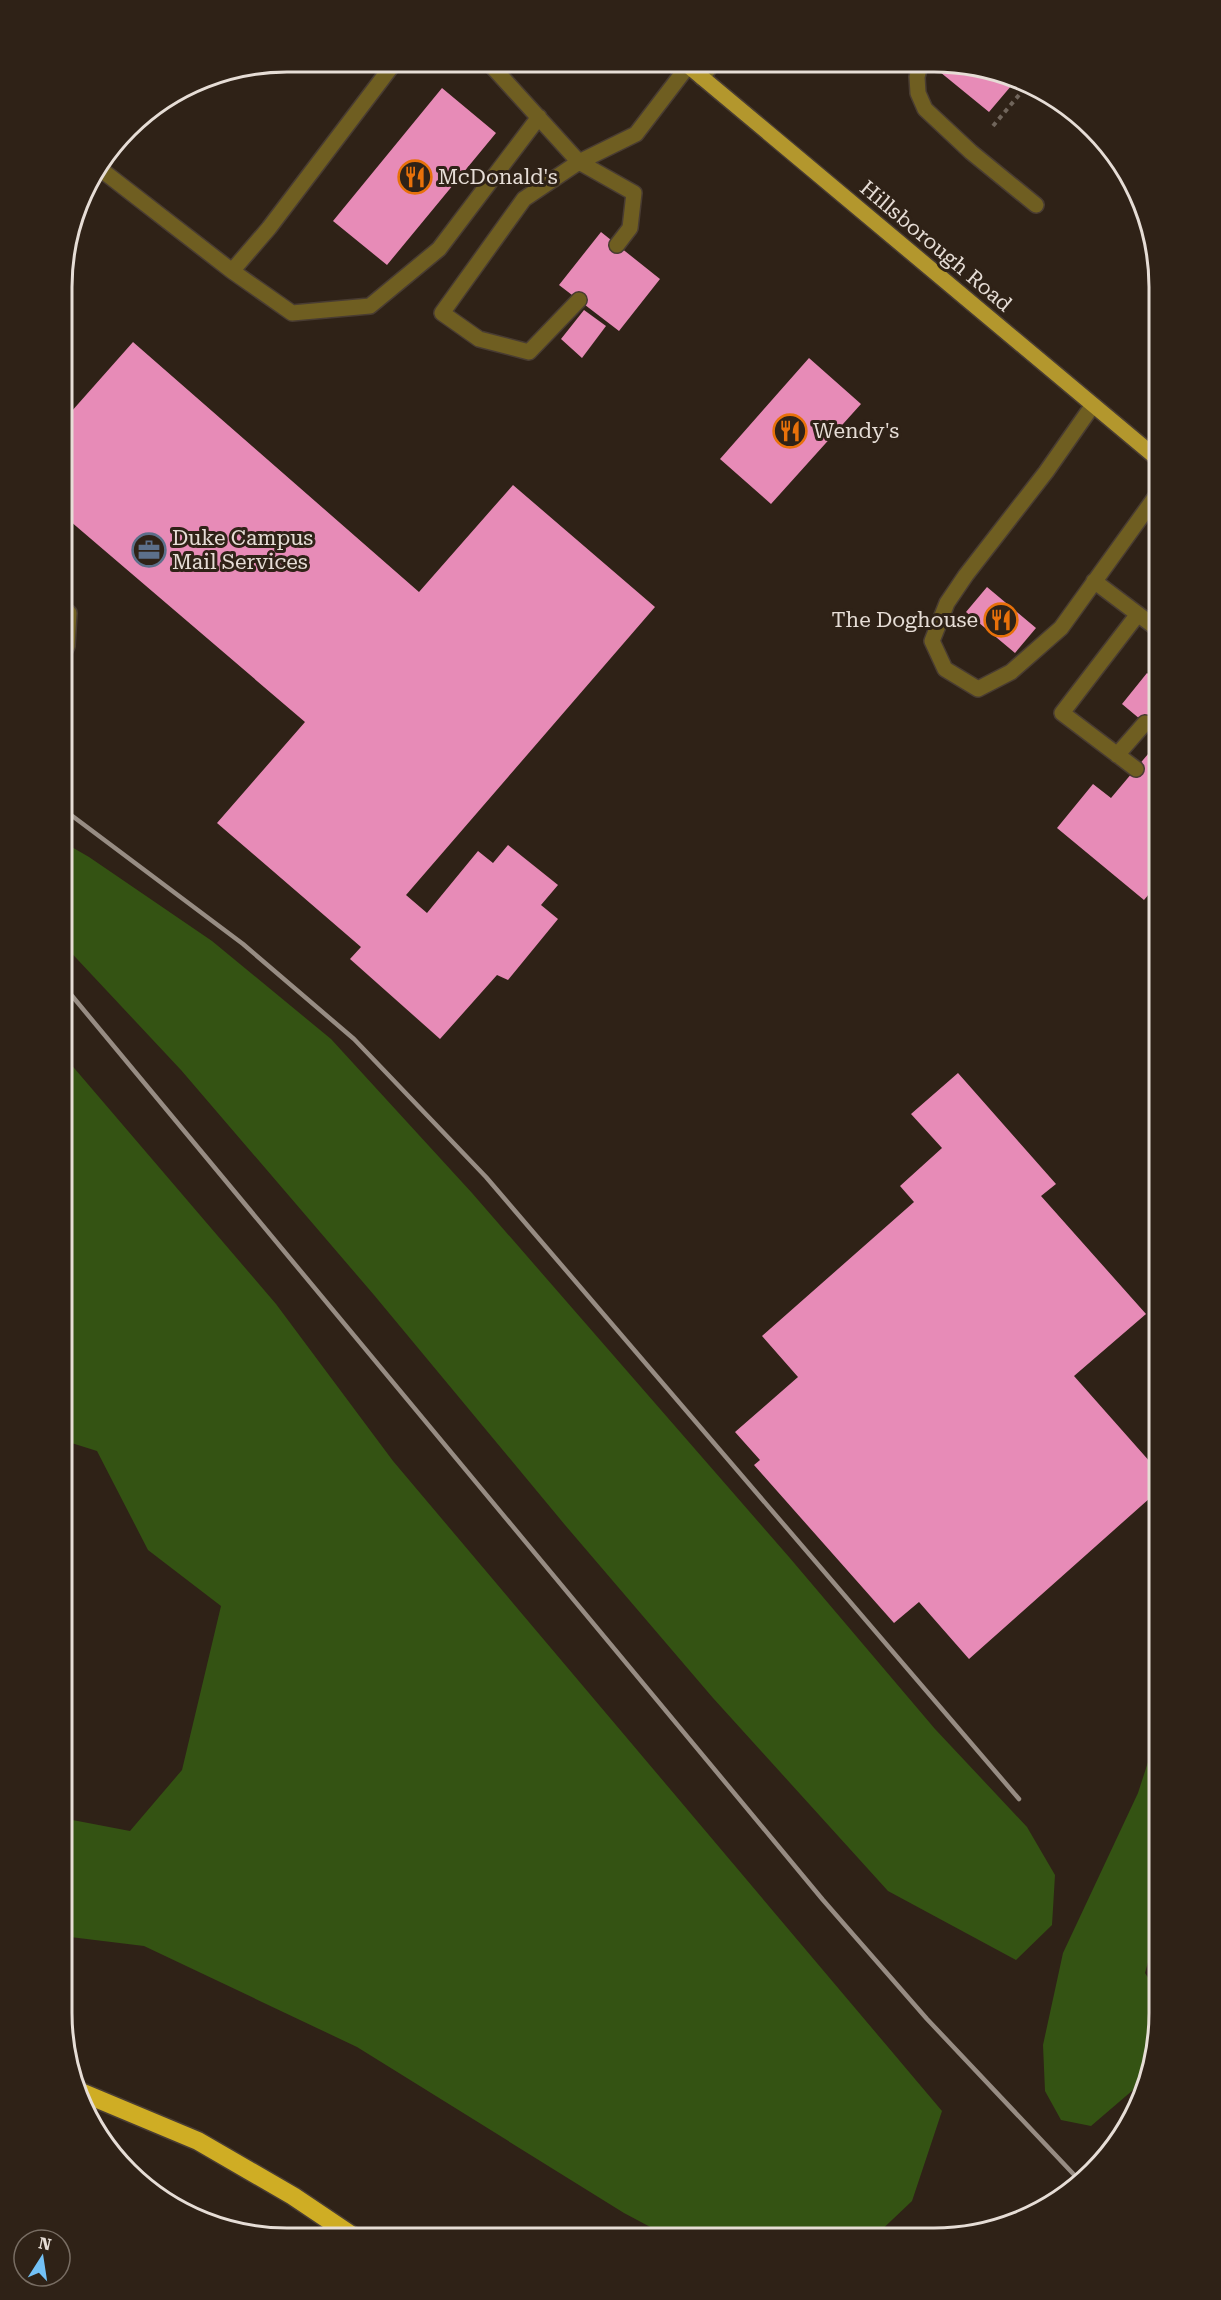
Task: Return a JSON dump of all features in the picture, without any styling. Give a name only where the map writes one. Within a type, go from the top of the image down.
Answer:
[{"type":"highway","points":[[88,2095],[198,2141],[293,2196],[341,2228]]},
{"type":"main road","name":"Hillsborough Road","points":[[695,72],[1149,451]]},
{"type":"lane","points":[[232,271],[269,228],[387,72]]},
{"type":"lane","points":[[497,72],[579,162],[634,193],[630,228],[617,245]]},
{"type":"lane","points":[[579,300],[529,352],[479,339],[442,313],[524,199],[579,162],[636,135],[682,72]]},
{"type":"lane","points":[[702,78],[706,72]]},
{"type":"lane","points":[[918,72],[918,93],[925,109],[971,152],[1036,205]]},
{"type":"lane","points":[[105,173],[232,271],[292,313],[370,306],[438,249],[539,117]]},
{"type":"lane","points":[[1093,405],[1046,472],[947,603],[932,641],[945,669],[978,689],[1011,672],[1060,628],[1149,507]]},
{"type":"lane","points":[[1094,581],[1149,622]]},
{"type":"lane","points":[[1136,769],[1062,713],[1138,614]]},
{"type":"lane","points":[[1117,755],[1145,723]]},
{"type":"path","points":[[993,126],[1022,91]]},
{"type":"green space","points":[[72,847],[212,941],[331,1039],[472,1193],[789,1557],[935,1729],[1027,1827],[1055,1875],[1052,1925],[1016,1960],[888,1891],[713,1698],[565,1525],[374,1295],[181,1070],[72,954]]},
{"type":"green space","points":[[72,1066],[276,1304],[393,1461],[942,2111],[912,2201],[884,2228],[652,2228],[624,2213],[357,2047],[144,1946],[72,1937],[72,1820],[130,1831],[182,1770],[221,1606],[148,1550],[97,1451],[72,1443]]},
{"type":"green space","points":[[1149,1759],[1149,1959],[1145,1973],[1149,1979],[1149,2027],[1142,2068],[1133,2090],[1091,2126],[1061,2120],[1045,2091],[1043,2045],[1063,1953],[1138,1793]]},
{"type":"building","points":[[940,72],[976,76],[1011,86],[989,112]]},
{"type":"building","name":"McDonald's","points":[[442,88],[496,133],[387,265],[333,221]]},
{"type":"building","points":[[601,232],[660,279],[619,331],[559,285]]},
{"type":"building","points":[[584,310],[606,326],[582,358],[561,339]]},
{"type":"building","points":[[133,342],[419,592],[513,485],[655,607],[406,895],[427,913],[478,851],[493,863],[508,845],[558,885],[541,905],[558,919],[508,980],[497,975],[440,1039],[350,959],[361,947],[217,823],[305,722],[72,523],[72,411]]},
{"type":"building","name":"Wendy's","points":[[809,358],[861,404],[771,504],[720,459]]},
{"type":"building","name":"The Doghouse","points":[[987,587],[1036,628],[1015,653],[966,612]]},
{"type":"building","points":[[1147,673],[1149,675],[1149,727],[1122,704]]},
{"type":"building","points":[[1149,753],[1149,894],[1144,900],[1057,828],[1093,784],[1111,798]]},
{"type":"building","points":[[958,1073],[1056,1184],[1041,1196],[1146,1314],[1074,1376],[1149,1461],[1149,1499],[969,1659],[919,1602],[894,1623],[754,1465],[760,1460],[735,1432],[798,1377],[762,1336],[914,1202],[900,1186],[942,1148],[911,1114]]},
{"type":"railway","points":[[72,816],[243,944],[354,1039],[486,1177],[1019,1799]]},
{"type":"railway","points":[[72,996],[823,1900],[927,2019],[1075,2176]]},
{"type":"place","name":"McDonald's","points":[[415,177]]},
{"type":"place","name":"Wendy's","points":[[790,431]]},
{"type":"place","name":"Duke Campus Mail Services","points":[[149,550]]},
{"type":"place","name":"The Doghouse","points":[[1001,620]]}]
